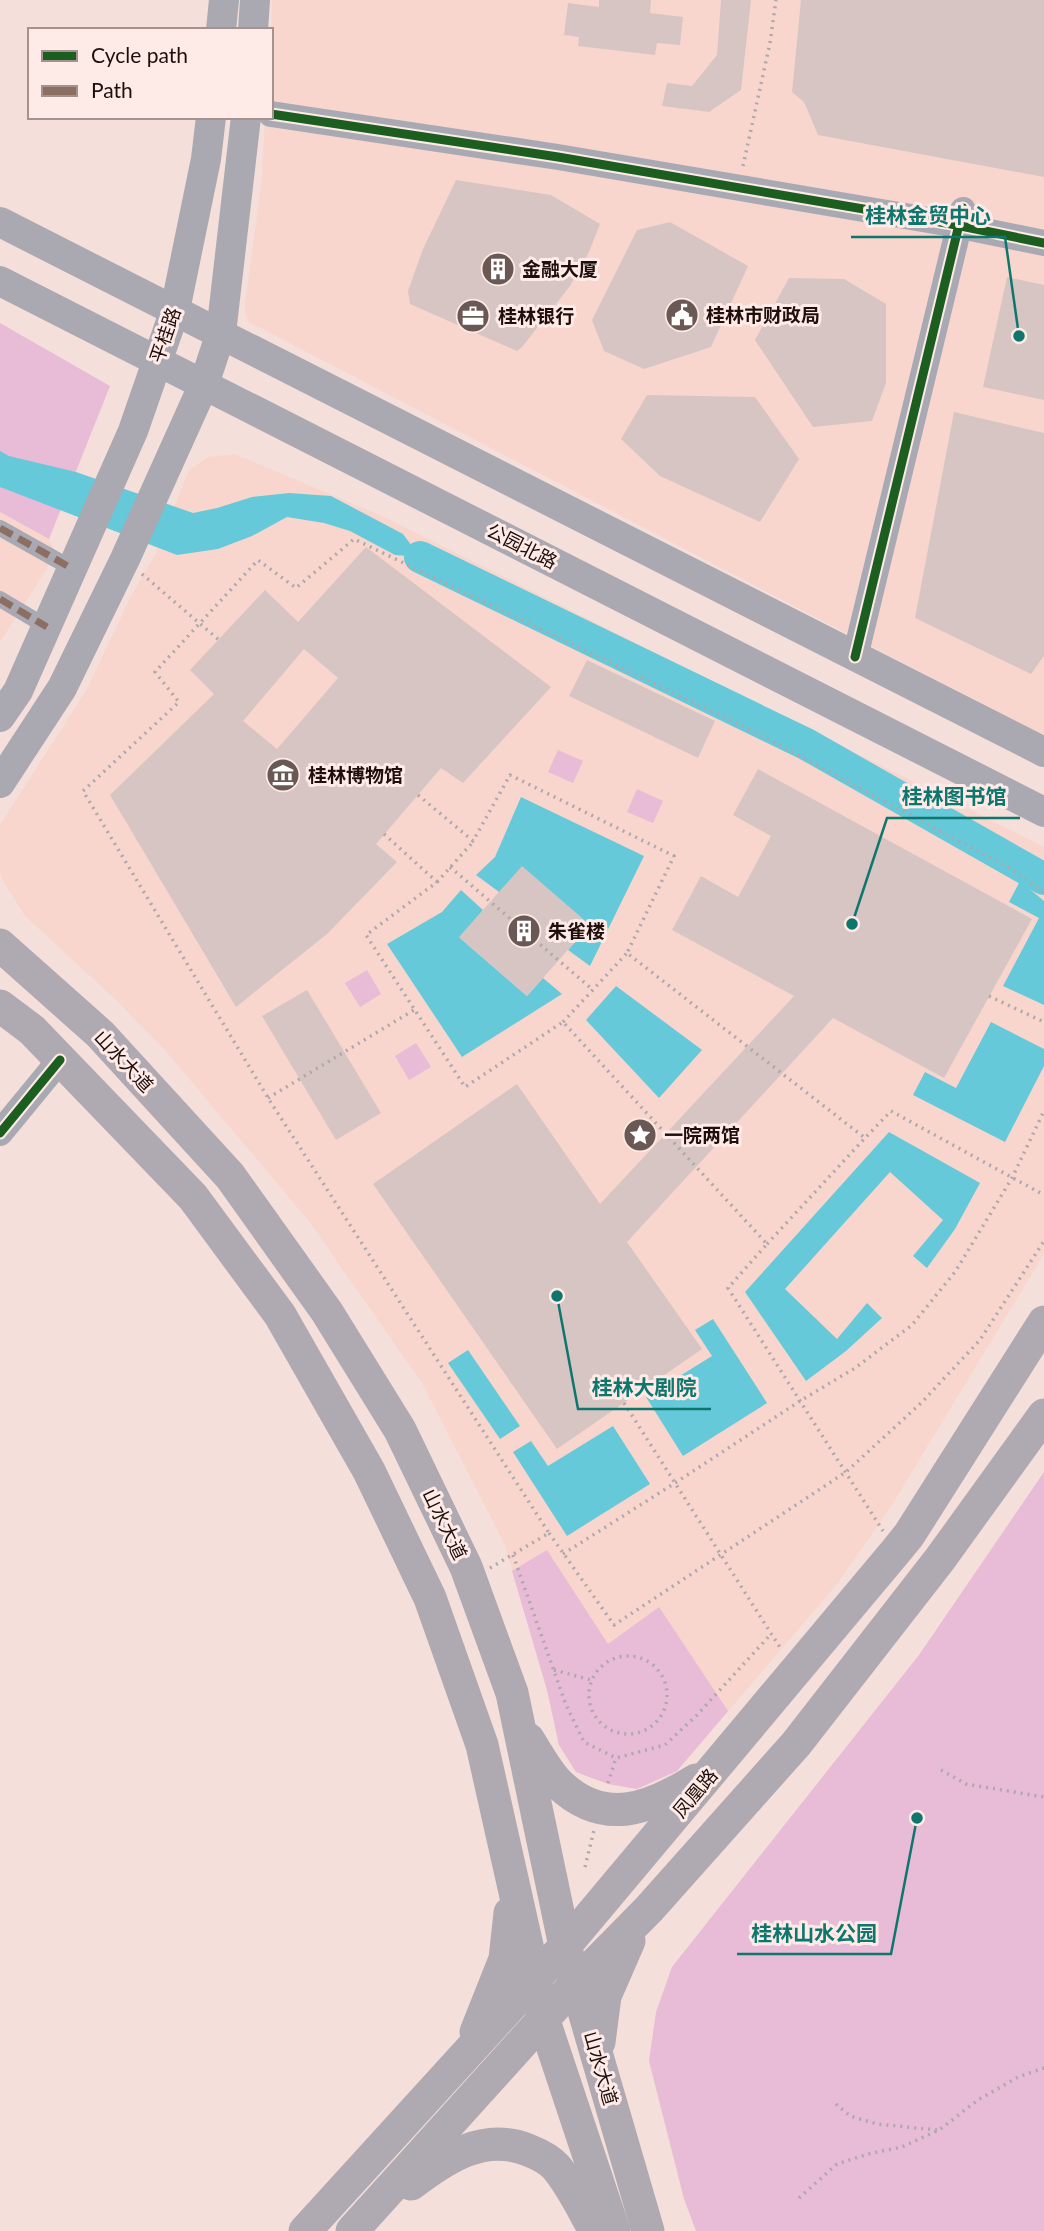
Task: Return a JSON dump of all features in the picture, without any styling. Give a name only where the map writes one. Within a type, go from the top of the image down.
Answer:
[{"type":"main road","points":[[221,28],[224,0]]},
{"type":"main road","points":[[253,28],[256,0]]},
{"type":"main road","name":"平桂路","points":[[0,717],[18,691],[133,431],[175,310],[206,159],[211,119]]},
{"type":"main road","points":[[0,783],[62,688],[125,559],[204,384],[220,333],[246,119]]},
{"type":"main road","points":[[0,222],[1044,752]]},
{"type":"main road","name":"公园北路","points":[[0,281],[1044,811]]},
{"type":"main road","name":"山水大道","points":[[0,945],[100,1034],[230,1176],[327,1312],[400,1430],[471,1580],[512,1693],[565,1946],[648,2231]]},
{"type":"main road","name":"山水大道","points":[[0,1006],[32,1030],[201,1208],[280,1315],[369,1471],[430,1598],[482,1745],[544,2021],[614,2231]]},
{"type":"main road","name":"凤凰路","points":[[305,2231],[565,1946],[896,1551],[909,1535],[1044,1322]]},
{"type":"main road","points":[[354,2229],[576,1983],[649,1909],[796,1744],[940,1559],[1044,1415]]},
{"type":"main road","points":[[519,1724],[558,1783],[593,1807],[629,1810],[666,1799],[723,1760]]},
{"type":"main road","points":[[448,2075],[472,2040],[505,1959],[511,1905],[507,1855]]},
{"type":"main road","points":[[605,2083],[599,2039],[605,1996],[624,1948],[649,1909]]},
{"type":"main road","points":[[354,2229],[414,2182],[464,2151],[495,2143],[523,2148],[541,2155],[555,2165],[595,2231]]},
{"type":"street","points":[[273,98],[742,173],[955,215],[1044,243]]},
{"type":"street","points":[[273,114],[1044,226]]},
{"type":"street","points":[[850,655],[955,215]]},
{"type":"street","points":[[0,528],[78,555]]},
{"type":"street","points":[[0,599],[47,627]]},
{"type":"street","points":[[0,1133],[60,1060]]},
{"type":"path","points":[[742,173],[770,43],[776,0]]},
{"type":"path","points":[[1044,893],[1017,872],[755,732],[354,539],[296,588],[258,560],[155,672],[179,702],[83,791],[268,1098],[549,1534],[614,1625],[846,1472],[921,1403],[980,1340],[1044,1241]]},
{"type":"path","points":[[125,559],[219,640]]},
{"type":"path","points":[[510,775],[674,856],[627,953],[563,1022],[465,1087],[366,935],[437,882],[450,867],[473,841],[510,775]]},
{"type":"path","points":[[418,795],[473,841]]},
{"type":"path","points":[[384,834],[437,882]]},
{"type":"path","points":[[450,867],[593,990]]},
{"type":"path","points":[[627,953],[865,1138]]},
{"type":"path","points":[[989,996],[1044,1022]]},
{"type":"path","points":[[268,1098],[414,1010]]},
{"type":"path","points":[[563,1022],[767,1244]]},
{"type":"path","points":[[896,1551],[728,1288],[891,1111],[1044,1195]]},
{"type":"path","points":[[563,1554],[855,1368],[912,1325],[955,1272],[1012,1178],[1044,1111]]},
{"type":"path","points":[[624,1403],[796,1673]]},
{"type":"path","points":[[471,1580],[549,1534]]},
{"type":"path","points":[[513,1555],[566,1705],[584,1742],[616,1758],[665,1745],[698,1715],[771,1634]]},
{"type":"path","points":[[614,1658],[640,1658],[652,1664],[661,1673],[666,1685],[667,1698],[658,1722],[648,1730],[635,1734],[622,1735],[610,1731],[599,1723],[591,1712],[588,1700],[591,1680],[603,1665],[614,1658]]},
{"type":"path","points":[[554,1670],[591,1680]]},
{"type":"path","points":[[941,1770],[967,1784],[1044,1797]]},
{"type":"path","points":[[799,2198],[837,2164],[902,2147],[939,2130],[978,2100],[1018,2077],[1044,2068]]},
{"type":"path","points":[[836,2104],[850,2116],[877,2124],[939,2130]]},
{"type":"shaded area","points":[[272,0],[1044,0],[1044,736],[249,322],[245,304],[262,177],[265,119],[273,119]]},
{"type":"shaded area","points":[[0,323],[110,386],[49,539],[0,512]]},
{"type":"shaded area","name":"一院两馆","points":[[235,454],[384,517],[1044,847],[1044,1254],[890,1508],[837,1584],[677,1771],[637,1789],[608,1784],[576,1772],[559,1745],[547,1690],[505,1545],[422,1383],[308,1220],[165,1050],[114,998],[25,916],[0,873],[0,825],[87,689],[130,598],[156,553],[189,470],[208,457]]},
{"type":"shaded area","points":[[0,512],[49,539],[56,554],[0,642]]},
{"type":"shaded area","points":[[558,750],[583,761],[573,783],[548,772]]},
{"type":"shaded area","points":[[637,789],[663,801],[653,823],[627,812]]},
{"type":"shaded area","points":[[367,970],[381,994],[360,1007],[345,983]]},
{"type":"shaded area","points":[[416,1043],[431,1067],[409,1080],[395,1056]]},
{"type":"shaded area","points":[[1044,1472],[1044,2231],[696,2231],[684,2199],[649,2061],[656,2012],[672,1967],[919,1655]]},
{"type":"shaded area","points":[[547,1550],[608,1644],[659,1607],[728,1711],[677,1771],[637,1789],[608,1784],[576,1772],[559,1745],[547,1690],[512,1571]]},
{"type":"water","points":[[0,451],[9,456],[76,472],[193,513],[252,497],[289,493],[331,496],[403,534],[420,557],[395,555],[350,531],[324,523],[287,517],[252,536],[218,549],[177,555],[0,487]]},
{"type":"water","points":[[521,797],[644,856],[590,966],[568,950],[589,926],[499,892],[476,875],[495,857]]},
{"type":"water","points":[[1020,881],[1044,901],[1044,1005],[1003,986],[1039,918],[1009,902]]},
{"type":"water","points":[[461,890],[483,910],[460,938],[527,996],[543,978],[562,994],[462,1057],[387,944],[442,912]]},
{"type":"water","points":[[616,986],[702,1050],[659,1098],[586,1020]]},
{"type":"water","points":[[991,1022],[1044,1049],[1044,1066],[1005,1142],[913,1095],[925,1072],[956,1088]]},
{"type":"water","points":[[889,1132],[980,1183],[955,1229],[927,1268],[913,1256],[943,1220],[890,1172],[785,1289],[837,1339],[867,1303],[882,1318],[846,1351],[806,1381],[745,1292]]},
{"type":"water","points":[[713,1319],[767,1403],[683,1456],[646,1397],[712,1356],[695,1330]]},
{"type":"water","points":[[468,1350],[520,1426],[500,1439],[448,1363]]},
{"type":"water","points":[[613,1426],[650,1484],[567,1536],[513,1452],[531,1441],[548,1466]]},
{"type":"building","points":[[599,0],[651,0],[650,13],[683,17],[680,45],[657,43],[655,55],[578,46],[579,37],[564,35],[568,3],[599,7]]},
{"type":"building","points":[[721,0],[751,0],[741,90],[709,112],[662,106],[667,83],[692,86],[717,55]]},
{"type":"building","points":[[801,0],[1044,0],[1044,177],[818,135],[804,102],[792,92]]},
{"type":"building","name":"金融大厦","points":[[456,180],[551,195],[600,224],[589,252],[570,286],[517,351],[410,304],[408,291],[423,249]]},
{"type":"building","points":[[670,222],[748,266],[711,347],[644,369],[604,351],[592,320],[637,230]]},
{"type":"building","points":[[1007,277],[1044,285],[1044,400],[983,387]]},
{"type":"building","points":[[789,278],[844,279],[886,304],[886,383],[872,421],[813,427],[755,340]]},
{"type":"building","points":[[647,395],[755,397],[799,459],[760,522],[660,476],[621,439]]},
{"type":"building","points":[[954,412],[1044,433],[1044,656],[1031,674],[915,618]]},
{"type":"building","name":"桂林博物馆","points":[[366,547],[551,687],[463,783],[441,768],[376,844],[397,862],[327,934],[236,1007],[110,795],[214,694],[190,670],[265,590],[298,622]],"holes":[[[304,649],[338,678],[277,749],[243,721]]]},
{"type":"building","points":[[587,660],[715,721],[698,758],[569,696]]},
{"type":"building","points":[[758,769],[1032,919],[944,1078],[833,1018],[627,1242],[702,1349],[557,1449],[373,1184],[517,1084],[600,1204],[794,996],[672,930],[701,876],[738,897],[771,836],[733,815]]},
{"type":"building","name":"朱雀楼","points":[[522,866],[590,925],[527,996],[459,937]]},
{"type":"building","points":[[307,990],[381,1113],[336,1140],[262,1016]]},
{"type":"waterway","points":[[420,557],[806,744],[1044,879]]},
{"type":"marked path","points":[[0,528],[73,569]]},
{"type":"marked path","points":[[0,599],[47,627]]},
{"type":"cycle path","points":[[273,114],[558,157],[946,223],[1044,243]]},
{"type":"cycle path","points":[[855,657],[963,208]]},
{"type":"cycle path","points":[[0,1133],[60,1060]]},
{"type":"place","name":"金融大厦","points":[[498,269]]},
{"type":"place","name":"桂林市财政局","points":[[682,315]]},
{"type":"place","name":"桂林银行","points":[[473,316]]},
{"type":"place","name":"桂林金贸中心","points":[[1019,336]]},
{"type":"place","name":"桂林博物馆","points":[[283,775]]},
{"type":"place","name":"桂林图书馆","points":[[852,924]]},
{"type":"place","name":"朱雀楼","points":[[524,931]]},
{"type":"place","name":"一院两馆","points":[[640,1135]]},
{"type":"place","name":"桂林大剧院","points":[[557,1296]]},
{"type":"place","name":"桂林山水公园","points":[[917,1818]]}]
